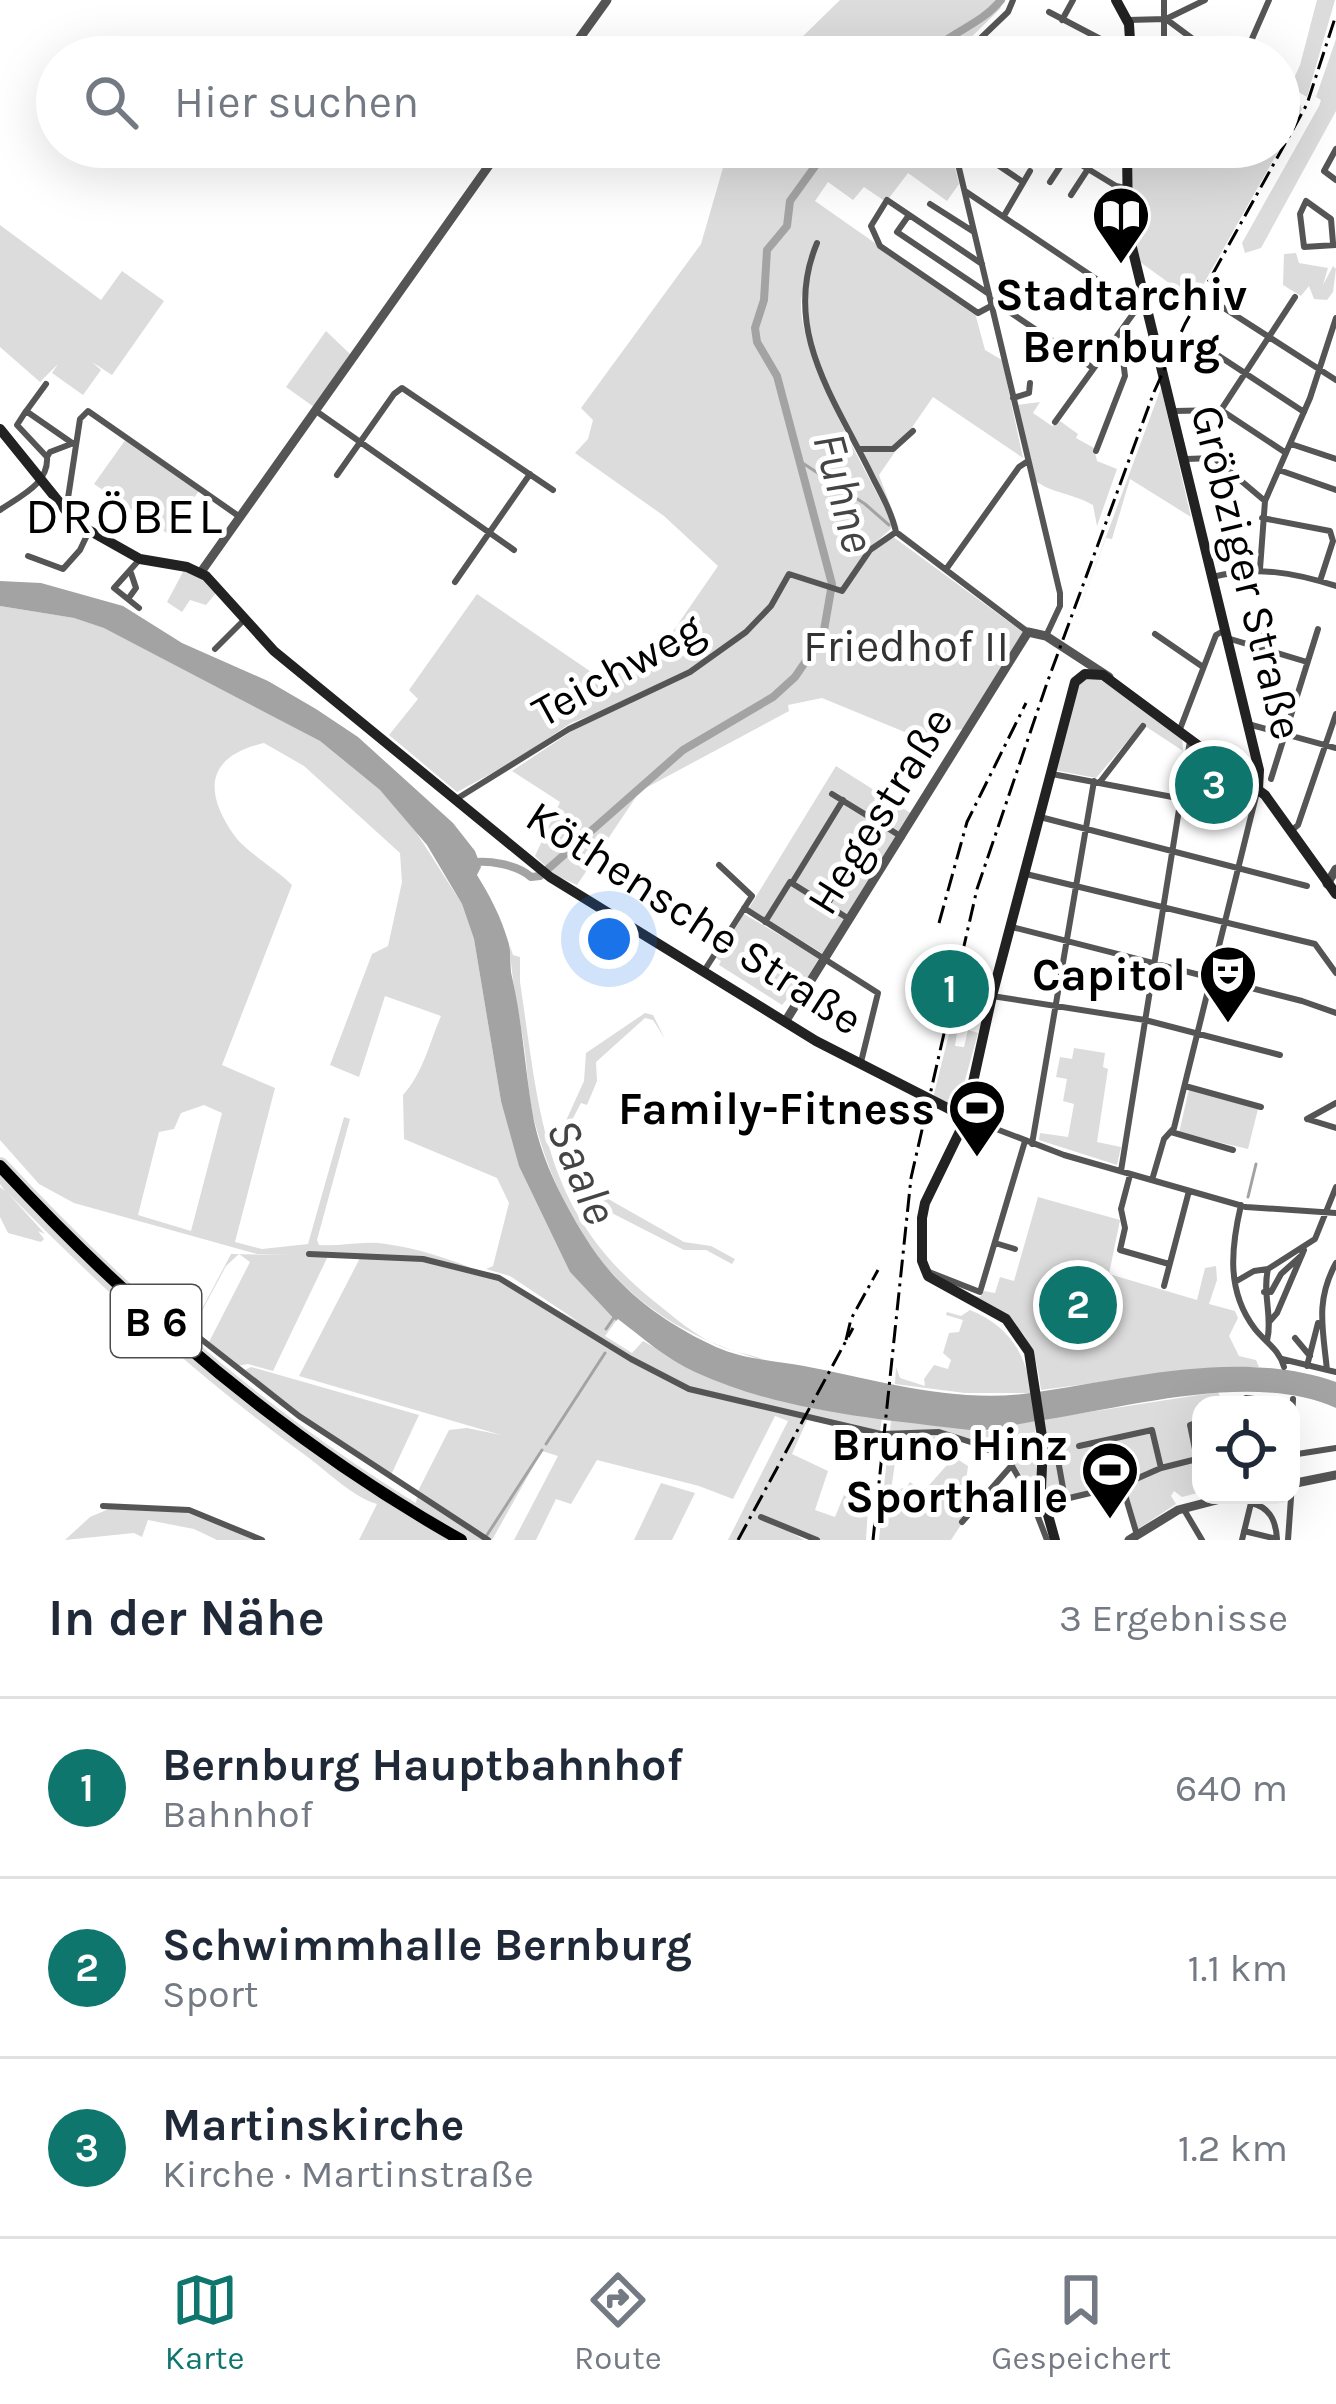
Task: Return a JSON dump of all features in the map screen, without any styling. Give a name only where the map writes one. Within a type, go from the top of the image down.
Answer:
[{"type":"main road","points":[[1116,0],[1128,20],[1129,36]]},
{"type":"main road","name":"Gröbziger Straße","points":[[1126,168],[1128,231],[1142,307],[1248,724],[1260,775],[1258,789]]},
{"type":"main road","points":[[3,433],[73,519],[89,531],[140,559],[201,572]]},
{"type":"main road","name":"Köthensche Straße","points":[[201,572],[278,654],[546,873],[785,1022],[965,1117]]},
{"type":"main road","points":[[1051,1540],[1040,1485],[1042,1434],[1027,1346],[1010,1323],[926,1273],[922,1262],[924,1206],[965,1117],[1072,687],[1085,674],[1102,674],[1258,789],[1333,893]]},
{"type":"main road","name":"B 6","points":[[0,1166],[110,1280],[258,1404],[363,1480],[461,1540]]},
{"type":"street","points":[[581,36],[607,0]]},
{"type":"street","points":[[983,36],[1008,12],[1013,0]]},
{"type":"street","points":[[1062,20],[1073,0]]},
{"type":"street","points":[[1164,0],[1165,36]]},
{"type":"street","points":[[1128,20],[1166,19],[1205,0]]},
{"type":"street","points":[[1253,36],[1269,0]]},
{"type":"street","points":[[1049,12],[1093,36]]},
{"type":"street","points":[[1166,19],[1189,36]]},
{"type":"street","points":[[1336,149],[1324,171],[1336,180]]},
{"type":"street","points":[[201,572],[487,168]]},
{"type":"street","points":[[959,168],[1060,593],[1060,606],[1046,636]]},
{"type":"street","points":[[1002,168],[1023,182]]},
{"type":"street","points":[[1050,182],[1059,168]]},
{"type":"street","points":[[1085,168],[1125,188]]},
{"type":"street","points":[[1071,195],[1088,170]]},
{"type":"street","points":[[1004,215],[1030,171]]},
{"type":"street","points":[[965,191],[1142,307],[1055,422]]},
{"type":"street","points":[[982,264],[887,200],[872,226],[880,246],[978,313],[990,300]]},
{"type":"street","points":[[1306,201],[1330,219],[1335,244],[1304,247],[1300,214],[1306,201]]},
{"type":"street","points":[[930,204],[974,232]]},
{"type":"street","points":[[909,215],[897,232],[1094,368]]},
{"type":"street","points":[[817,242],[803,288],[805,327],[819,369],[896,532],[1028,632],[1046,636],[1076,654],[1126,691]]},
{"type":"street","points":[[1221,410],[1294,297]]},
{"type":"street","points":[[1213,301],[1336,380]]},
{"type":"street","points":[[1260,569],[1265,501],[1335,324]]},
{"type":"street","points":[[1096,452],[1125,376],[1123,359],[1109,347]]},
{"type":"street","points":[[1219,356],[1304,412]]},
{"type":"street","points":[[1013,398],[1029,393],[1030,383]]},
{"type":"street","points":[[3,433],[17,424],[46,384]]},
{"type":"street","points":[[337,475],[394,394],[408,389],[553,490]]},
{"type":"street","points":[[1171,412],[1221,410],[1286,453]]},
{"type":"street","points":[[26,411],[73,444]]},
{"type":"street","points":[[63,503],[68,498],[73,444],[80,419],[88,411],[240,517]]},
{"type":"street","points":[[316,411],[514,550]]},
{"type":"street","points":[[0,510],[42,480],[48,467],[47,457],[17,424]]},
{"type":"street","points":[[860,449],[893,449],[913,430]]},
{"type":"street","points":[[1291,443],[1336,459]]},
{"type":"street","points":[[47,457],[73,444]]},
{"type":"street","points":[[1183,459],[1214,458],[1265,501]]},
{"type":"street","points":[[946,568],[1018,467],[1028,461]]},
{"type":"street","points":[[1279,470],[1336,490]]},
{"type":"street","points":[[454,583],[530,474]]},
{"type":"street","points":[[1262,518],[1330,531],[1333,541],[1320,581]]},
{"type":"street","points":[[28,556],[63,569],[89,531]]},
{"type":"street","name":"Teichweg","points":[[457,800],[569,729],[690,672],[746,632],[771,606],[788,574],[842,591],[870,550],[896,532]]},
{"type":"street","points":[[139,608],[115,590],[140,559]]},
{"type":"street","points":[[1212,577],[1260,569],[1336,586]]},
{"type":"street","points":[[128,599],[136,588],[131,573]]},
{"type":"street","points":[[215,649],[245,619]]},
{"type":"street","points":[[1256,645],[1264,620]]},
{"type":"street","points":[[1270,779],[1318,629]]},
{"type":"street","name":"Hegestraße","points":[[785,1022],[1028,632]]},
{"type":"street","points":[[1155,634],[1203,668]]},
{"type":"street","points":[[1178,726],[1216,635],[1226,634],[1307,662]]},
{"type":"street","points":[[1076,654],[1085,674]]},
{"type":"street","points":[[1291,831],[1298,825],[1336,714]]},
{"type":"street","points":[[1248,724],[1336,748]]},
{"type":"street","points":[[926,1273],[980,1291],[1028,1142],[1097,782],[1143,726]]},
{"type":"street","points":[[1169,1264],[1120,1250],[1125,1228],[1121,1210],[1180,799],[1188,751],[1196,741]]},
{"type":"street","points":[[1049,773],[1253,810],[1271,801]]},
{"type":"street","points":[[1152,1180],[1185,1086],[1258,789]]},
{"type":"street","points":[[832,794],[902,837]]},
{"type":"street","points":[[766,922],[843,800]]},
{"type":"street","points":[[1037,816],[1307,886]]},
{"type":"street","points":[[827,905],[878,823]]},
{"type":"street","points":[[704,971],[752,893],[719,865]]},
{"type":"street","points":[[1333,893],[1336,869]]},
{"type":"street","points":[[1024,873],[1315,944],[1336,973]]},
{"type":"street","points":[[792,883],[850,920]]},
{"type":"street","points":[[744,908],[878,993],[860,1065]]},
{"type":"street","points":[[1012,927],[1335,1010]]},
{"type":"street","points":[[992,996],[1145,1020],[1280,1054]]},
{"type":"street","points":[[1185,1086],[1261,1108]]},
{"type":"street","points":[[1336,1104],[1307,1119],[1336,1128]]},
{"type":"street","points":[[965,1117],[1028,1142],[1240,1205],[1336,1213]]},
{"type":"street","points":[[1171,1132],[1233,1150]]},
{"type":"street","points":[[1264,1292],[1271,1292],[1320,1230],[1336,1186]]},
{"type":"street","points":[[1164,1286],[1190,1191]]},
{"type":"street","points":[[1240,1205],[1232,1253],[1242,1309],[1283,1363],[1331,1367],[1319,1321]]},
{"type":"street","points":[[994,1243],[1015,1249]]},
{"type":"street","points":[[1235,1282],[1304,1251]]},
{"type":"street","points":[[1270,1321],[1304,1251]]},
{"type":"street","points":[[309,1254],[423,1259],[499,1278],[664,1378],[704,1394],[880,1434],[952,1435],[989,1448],[1012,1465],[1051,1540]]},
{"type":"street","points":[[1307,1366],[1327,1279],[1336,1263]]},
{"type":"street","points":[[1267,1341],[1270,1321],[1264,1292],[1268,1269]]},
{"type":"street","points":[[1327,1279],[1336,1284]]},
{"type":"street","points":[[1277,1313],[1288,1318]]},
{"type":"street","points":[[193,1325],[192,1332],[278,1401],[488,1540]]},
{"type":"street","points":[[1295,1338],[1310,1356]]},
{"type":"street","points":[[1079,1446],[1153,1430],[1161,1468]]},
{"type":"street","points":[[1108,1439],[1134,1538],[1183,1508],[1199,1504]]},
{"type":"street","points":[[1300,1454],[1336,1448]]},
{"type":"street","points":[[1056,1449],[1065,1498],[1120,1486],[1192,1461]]},
{"type":"street","points":[[962,1522],[1012,1465]]},
{"type":"street","points":[[1300,1482],[1336,1475]]},
{"type":"street","points":[[1249,1504],[1243,1536],[1277,1539],[1276,1522],[1259,1504]]},
{"type":"street","points":[[1290,1540],[1291,1504]]},
{"type":"street","points":[[104,1506],[190,1510],[262,1540]]},
{"type":"street","points":[[1183,1508],[1202,1540]]},
{"type":"street","points":[[761,1517],[817,1540]]},
{"type":"green space","points":[[840,0],[1003,0],[972,36],[803,36]]},
{"type":"green space","points":[[1317,0],[1335,0],[1307,97],[1300,93],[1300,65]]},
{"type":"green space","points":[[1336,39],[1336,111],[1261,248],[1245,253],[1242,243],[1284,168],[1300,168],[1300,140],[1319,106],[1321,100],[1316,97]]},
{"type":"green space","name":"Friedhof II","points":[[723,168],[955,168],[959,184],[947,201],[908,173],[886,202],[864,187],[853,200],[828,182],[815,201],[975,313],[985,350],[1002,360],[1023,458],[933,397],[879,475],[900,531],[818,363],[802,294],[808,344],[820,376],[894,526],[867,550],[842,588],[833,591],[841,593],[871,550],[892,536],[1024,633],[963,729],[912,735],[822,698],[788,705],[789,711],[640,791],[577,885],[555,875],[535,856],[560,802],[512,771],[572,731],[631,703],[629,700],[571,723],[457,792],[389,735],[418,699],[409,690],[477,594],[603,680],[656,656],[718,566],[664,516],[575,453],[588,439],[593,420],[581,408],[701,244]]},
{"type":"green space","points":[[1130,168],[1269,168],[1194,301],[1140,262],[1129,223]]},
{"type":"green space","points":[[0,225],[101,300],[122,271],[164,301],[112,375],[92,362],[101,370],[83,395],[52,373],[58,364],[40,382],[0,347]]},
{"type":"green space","points":[[1296,253],[1299,263],[1328,268],[1323,285],[1333,266],[1336,269],[1327,300],[1314,299],[1309,286],[1301,296],[1283,285],[1284,254]]},
{"type":"green space","points":[[326,331],[350,354],[314,407],[286,387]]},
{"type":"green space","points":[[1161,388],[1191,517],[1130,479],[1112,539],[1106,538],[1069,637]]},
{"type":"green space","points":[[1040,402],[1033,413],[1052,426],[1060,421],[1094,448],[1097,461],[1117,469],[1097,526],[1093,505],[1034,480],[1017,405]]},
{"type":"green space","points":[[126,439],[199,491],[168,534],[94,484]]},
{"type":"green space","points":[[184,570],[203,579],[216,593],[206,605],[190,600],[182,612],[167,602]]},
{"type":"green space","points":[[0,606],[105,628],[206,680],[320,741],[380,790],[409,821],[462,904],[474,939],[501,1101],[570,1272],[616,1321],[605,1336],[632,1353],[643,1341],[758,1392],[882,1418],[880,1431],[808,1418],[792,1454],[828,1471],[815,1510],[835,1517],[844,1495],[868,1507],[866,1540],[820,1540],[764,1516],[804,1540],[728,1540],[788,1421],[775,1416],[733,1499],[597,1460],[571,1504],[556,1499],[536,1540],[514,1540],[558,1456],[542,1451],[492,1540],[359,1540],[377,1504],[342,1484],[229,1397],[115,1297],[6,1191],[45,1234],[38,1231],[44,1239],[41,1242],[8,1233],[0,1217],[0,1187],[5,1191],[0,1172],[157,1327],[414,1515],[418,1491],[449,1430],[467,1428],[501,1435],[299,1376],[360,1258],[328,1256],[273,1371],[237,1366],[209,1342],[250,1262],[239,1254],[291,1255],[257,1254],[74,1203],[39,1184],[0,1140]],"holes":[[[264,743],[304,766],[400,853],[402,882],[388,946],[372,954],[330,1065],[359,1077],[385,996],[441,1016],[421,1068],[403,1095],[404,1139],[497,1178],[509,1203],[493,1266],[486,1269],[510,1276],[579,1322],[509,1285],[437,1256],[378,1243],[319,1245],[350,1119],[344,1117],[308,1244],[262,1249],[235,1242],[275,1088],[222,1065],[292,885],[234,835],[217,803],[216,777],[221,766],[231,756]],[[204,1105],[222,1113],[191,1231],[138,1215],[159,1132],[174,1129],[181,1113]]]},
{"type":"green space","points":[[1096,677],[1182,735],[1183,751],[1142,724],[1096,778],[1054,770],[1075,690],[1084,679]]},
{"type":"green space","points":[[836,766],[912,814],[825,955],[749,908]]},
{"type":"green space","points":[[744,914],[819,958],[792,1003],[787,999],[782,1005],[719,965],[716,958]]},
{"type":"green space","points":[[510,946],[513,955],[520,957],[542,1118],[568,1196],[589,1233],[618,1268],[702,1337],[647,1305],[617,1278],[569,1212],[533,1117]]},
{"type":"green space","points":[[645,1013],[653,1015],[665,1039],[653,1020],[645,1018],[596,1062],[597,1081],[587,1105],[581,1103],[570,1124],[578,1167],[596,1192],[684,1242],[711,1246],[735,1259],[732,1264],[706,1250],[684,1250],[604,1209],[582,1190],[565,1158],[560,1134],[584,1081],[586,1053]]},
{"type":"green space","points":[[951,1026],[958,1027],[955,1046],[964,1047],[968,1030],[978,1033],[958,1106],[933,1098]]},
{"type":"green space","points":[[1074,1048],[1105,1053],[1103,1067],[1108,1069],[1097,1142],[1121,1147],[1117,1165],[1039,1140],[1040,1133],[1068,1137],[1074,1104],[1063,1101],[1067,1079],[1056,1077],[1060,1057],[1072,1059]]},
{"type":"green space","points":[[1189,1089],[1258,1109],[1248,1149],[1179,1133]]},
{"type":"green space","points":[[1038,1197],[1120,1220],[1109,1274],[1197,1300],[1205,1268],[1216,1266],[1209,1304],[1235,1311],[1238,1318],[1229,1336],[1239,1356],[1256,1360],[1259,1367],[1193,1370],[1041,1390],[1034,1355],[1020,1330],[998,1311],[966,1294],[995,1293],[1000,1277],[1014,1281]]},
{"type":"green space","points":[[231,1254],[239,1254],[226,1266],[196,1322],[198,1332],[209,1342],[195,1330],[194,1324]]},
{"type":"green space","points":[[970,1310],[995,1324],[1013,1342],[1032,1393],[965,1393],[895,1384],[896,1367],[900,1378],[925,1386],[924,1379],[934,1365],[948,1369],[951,1360],[943,1353],[949,1333],[959,1332],[963,1320],[947,1312],[961,1316]]},
{"type":"green space","points":[[251,1367],[419,1415],[391,1475],[301,1415],[245,1370]]},
{"type":"green space","points":[[1192,1396],[1192,1494],[1182,1497],[1174,1491],[1171,1496],[1176,1504],[1138,1529],[1120,1483],[1047,1503],[1044,1419]]},
{"type":"green space","points":[[891,1420],[991,1431],[1035,1420],[1038,1505],[1017,1469],[989,1446],[939,1432],[890,1431]]},
{"type":"green space","points":[[889,1435],[949,1437],[927,1463],[897,1449],[891,1490],[906,1488],[910,1482],[923,1492],[954,1457],[968,1466],[964,1496],[974,1505],[951,1540],[879,1540]]},
{"type":"green space","points":[[661,1483],[695,1493],[672,1540],[634,1540]]},
{"type":"green space","points":[[111,1508],[185,1512],[255,1540],[217,1540],[194,1529],[148,1520],[142,1537],[134,1533],[65,1540],[90,1517]]},
{"type":"shaded area","points":[[0,581],[41,583],[123,606],[182,643],[268,681],[316,709],[358,737],[453,823],[475,851],[481,867],[477,875],[509,945],[534,1121],[555,1181],[585,1237],[611,1272],[677,1326],[737,1354],[945,1393],[1002,1396],[1184,1369],[1261,1367],[1336,1382],[1336,1408],[1300,1396],[1230,1392],[970,1430],[795,1405],[727,1385],[674,1360],[616,1321],[570,1272],[519,1166],[501,1101],[474,939],[462,904],[427,845],[380,790],[320,741],[104,628],[0,606]]},
{"type":"waterway","name":"Fuhne","points":[[952,36],[1001,0]]},
{"type":"waterway","name":"Fuhne","points":[[470,863],[502,864],[531,877],[540,876],[683,750],[773,697],[795,677],[823,636],[832,584],[777,376],[757,342],[755,328],[764,300],[767,250],[787,226],[790,201],[814,168]]},
{"type":"waterway","points":[[798,460],[889,525]]},
{"type":"waterway","points":[[1248,1197],[1256,1164]]},
{"type":"waterway","points":[[606,1329],[615,1316]]},
{"type":"waterway","points":[[546,1444],[605,1353]]},
{"type":"waterway","points":[[487,1535],[542,1450]]},
{"type":"railway","points":[[1300,117],[1336,15]]},
{"type":"railway","points":[[873,1540],[911,1178],[977,889],[1154,392],[1185,324],[1272,168]]},
{"type":"railway","points":[[939,923],[967,822],[1026,703]]},
{"type":"railway","points":[[846,1340],[851,1319],[878,1270]]},
{"type":"railway","points":[[738,1540],[853,1328]]},
{"type":"place","name":"Stadtarchiv Bernburg","points":[[1121,266]]},
{"type":"place","name":"Martinskirche","points":[[1214,785]]},
{"type":"place","name":"Bernburg Hauptbahnhof","points":[[950,989]]},
{"type":"place","name":"Capitol","points":[[1228,1025]]},
{"type":"place","name":"Family-Fitness","points":[[977,1159]]},
{"type":"place","name":"Schwimmhalle Bernburg","points":[[1078,1305]]},
{"type":"place","name":"Bruno Hinz Sporthalle","points":[[1110,1521]]},
{"type":"district","name":"DRÖBEL","points":[[125,515]]},
{"type":"water label","name":"Saale","points":[[583,1171]]}]
